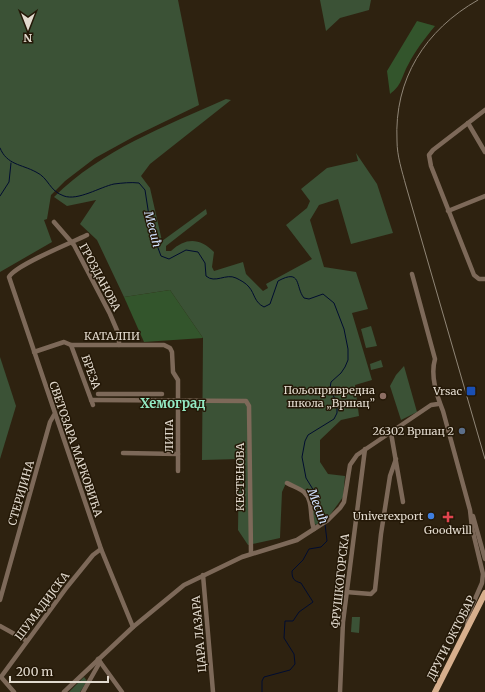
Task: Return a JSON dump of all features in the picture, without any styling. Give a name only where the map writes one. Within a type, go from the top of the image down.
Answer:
[{"type":"main road","name":"ДРУГИ ОКТОБАР","points":[[435,692],[485,592]]},
{"type":"street","points":[[485,110],[429,155],[429,160],[474,275],[479,279],[485,279]]},
{"type":"street","points":[[468,123],[485,152]]},
{"type":"street","points":[[448,210],[485,196]]},
{"type":"street","name":"ГРОЗДАНОВА","points":[[54,222],[74,245],[110,314],[119,335],[120,345]]},
{"type":"street","points":[[72,243],[87,234]]},
{"type":"street","name":"СВЕТОЗАРА МАРКОВИЋА","points":[[72,243],[30,262],[9,276],[54,415],[101,549],[133,627]]},
{"type":"street","points":[[412,274],[436,360],[432,373],[438,392],[438,404],[443,411],[476,532],[485,559]]},
{"type":"street","name":"КАТАЛПИ","points":[[34,352],[60,342],[66,342],[71,345],[168,346]]},
{"type":"street","name":"БРЕЗА","points":[[71,345],[93,405]]},
{"type":"street","name":"ЛИПА","points":[[168,346],[172,352],[173,372],[178,380],[178,471]]},
{"type":"street","points":[[98,394],[162,394]]},
{"type":"street","points":[[119,394],[119,400]]},
{"type":"street","points":[[91,400],[178,400]]},
{"type":"street","name":"КЕСТЕНОВА","points":[[178,400],[246,401],[249,406],[251,553]]},
{"type":"street","points":[[64,692],[99,661],[133,627],[184,585],[203,574],[251,553],[293,541],[328,520],[344,502],[348,473],[352,460],[365,449],[431,405],[438,404]]},
{"type":"street","name":"СТЕРИЈИНА","points":[[0,600],[50,422],[54,415]]},
{"type":"street","points":[[391,433],[403,502]]},
{"type":"street","name":"ФРУШКОГОРСКА","points":[[340,692],[346,592],[365,449]]},
{"type":"street","points":[[123,453],[178,454]]},
{"type":"street","points":[[346,592],[371,594],[375,590],[381,534],[390,476],[396,459]]},
{"type":"street","points":[[287,483],[305,493],[314,529]]},
{"type":"street","points":[[467,629],[468,616],[483,578],[476,532],[472,523],[470,510]]},
{"type":"street","name":"ШУМАДИЈСКА","points":[[1,677],[27,640],[93,554],[101,549]]},
{"type":"street","name":"ЦАРА ЛАЗАРА","points":[[203,574],[213,692]]},
{"type":"street","points":[[0,626],[27,640]]},
{"type":"street","points":[[83,692],[99,661]]},
{"type":"street","points":[[99,661],[122,692]]},
{"type":"street","points":[[84,673],[91,679]]},
{"type":"street","points":[[1,677],[14,692]]},
{"type":"green space","points":[[0,0],[178,0],[199,105],[135,136],[95,158],[65,181],[51,195],[47,219],[44,220],[52,242],[0,272]]},
{"type":"green space","points":[[320,0],[371,0],[369,10],[340,18],[326,31]]},
{"type":"green space","points":[[417,21],[435,26],[414,55],[399,84],[390,94],[387,71]]},
{"type":"green space","points":[[226,99],[231,100],[150,164],[141,176],[150,188],[162,241],[206,209],[207,214],[166,246],[166,251],[171,251],[182,243],[188,241],[203,244],[214,252],[212,267],[214,271],[243,262],[246,274],[263,291],[268,288],[266,284],[312,259],[286,225],[307,208],[310,201],[301,189],[327,168],[358,161],[356,153],[377,184],[393,233],[351,244],[338,199],[319,205],[310,220],[324,267],[356,272],[368,309],[352,313],[372,380],[355,385],[359,416],[341,420],[320,440],[320,462],[328,474],[345,476],[343,497],[330,515],[316,525],[313,522],[307,492],[287,481],[282,492],[280,538],[248,545],[238,530],[239,459],[202,460],[203,338],[170,290],[124,297],[97,240],[80,224],[96,200],[67,206],[54,197],[72,180],[113,152],[158,129]]},
{"type":"green space","points":[[170,290],[203,338],[144,342],[124,297]]},
{"type":"green space","points":[[371,326],[377,346],[366,348],[361,329]]},
{"type":"green space","points":[[0,357],[16,406],[0,459]]},
{"type":"green space","points":[[381,360],[383,367],[371,370],[370,364]]},
{"type":"green space","points":[[404,366],[417,412],[401,420],[390,386],[396,375]]},
{"type":"green space","points":[[352,617],[360,617],[359,633],[351,632]]},
{"type":"green space","points":[[84,677],[87,681],[80,692],[69,692]]},
{"type":"waterway","name":"Месић","points":[[0,148],[6,158],[40,175],[55,191],[64,196],[76,197],[114,184],[139,183],[145,190],[151,229],[161,256],[169,259],[186,250],[198,252],[205,263],[206,276],[213,279],[228,277],[236,278],[248,286],[258,303],[264,307],[270,304],[278,281],[291,277],[297,280],[301,294],[304,298],[309,299],[323,294],[334,303],[344,329],[348,349],[348,360],[345,367],[331,382],[330,388],[337,404],[337,413],[334,419],[308,435],[305,441],[302,457],[306,478],[317,496],[320,517],[324,521]]},
{"type":"waterway","points":[[0,196],[9,182],[11,163]]},
{"type":"waterway","name":"Месић","points":[[262,692],[262,681],[264,677],[290,670],[295,664],[294,654],[284,638],[285,621],[293,621],[299,612],[313,602],[301,583],[294,579],[292,576],[292,571],[303,560],[309,549],[321,547],[327,541],[325,524]]},
{"type":"railway","points":[[478,0],[459,12],[443,26],[428,41],[416,58],[407,77],[401,97],[397,118],[397,147],[406,186],[485,459]]},
{"type":"place","name":"Vrsac","points":[[471,391]]},
{"type":"place","name":"Пољопривредна школа „Вршац”","points":[[383,396]]},
{"type":"place","name":"26302 Вршац 2","points":[[462,431]]},
{"type":"place","name":"Univerexport","points":[[431,516]]},
{"type":"place","name":"Goodwill","points":[[448,517]]},
{"type":"district","name":"Хемоград","points":[[173,403]]}]
